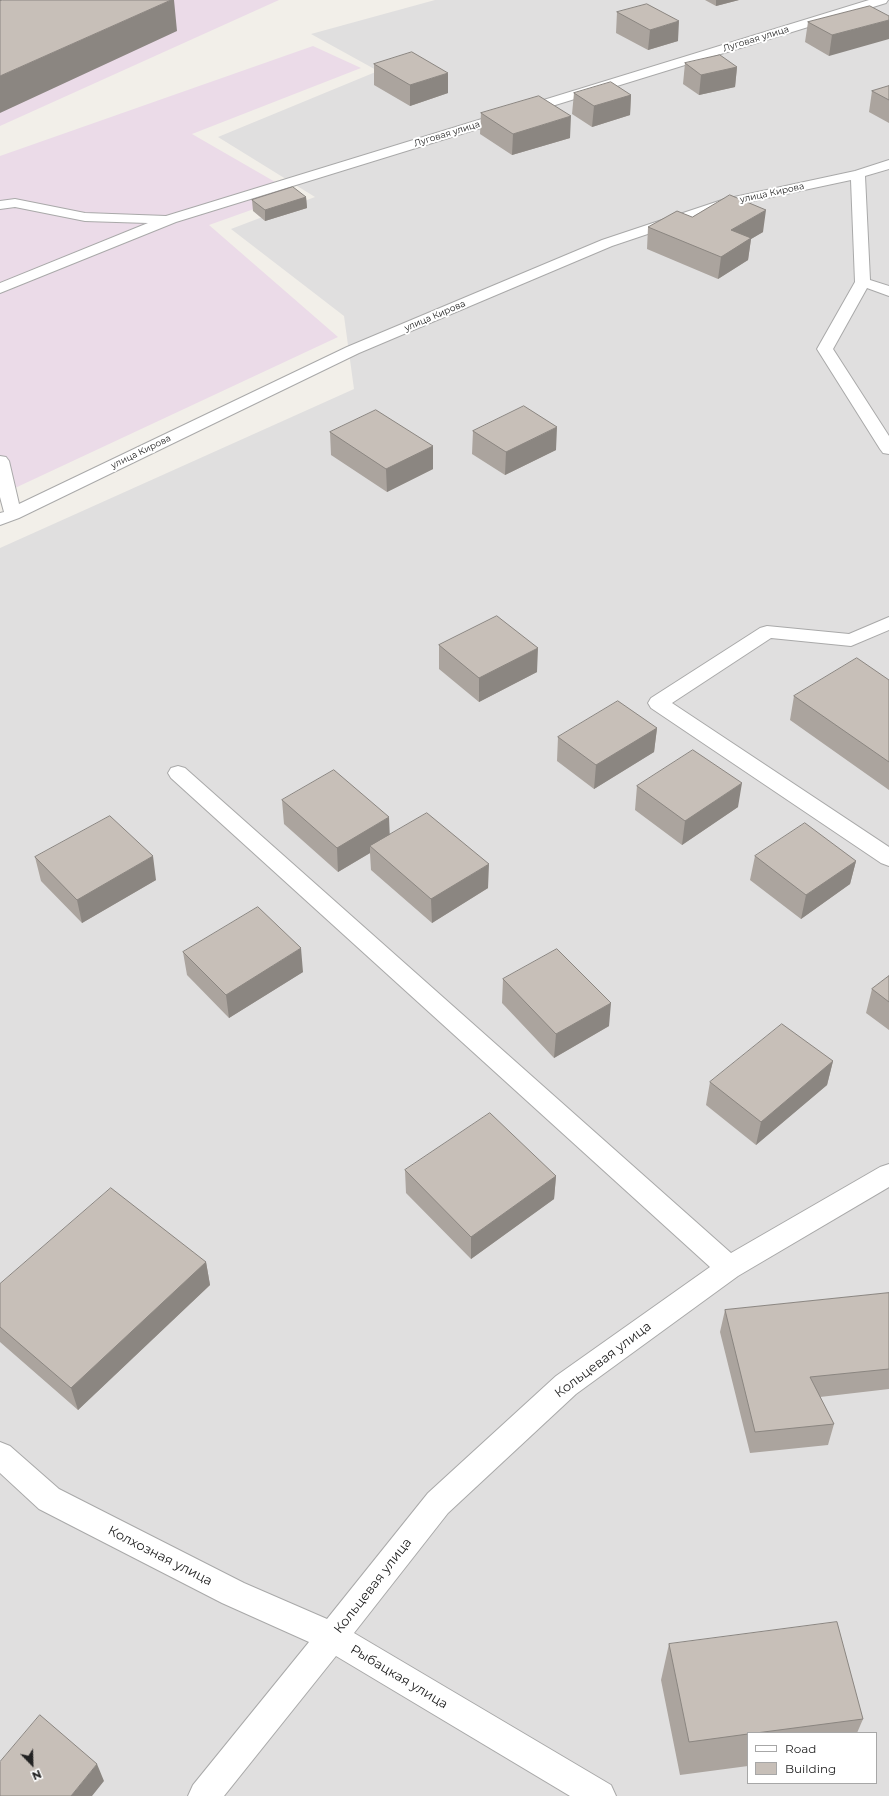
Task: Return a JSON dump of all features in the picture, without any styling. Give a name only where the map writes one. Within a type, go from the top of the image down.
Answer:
[{"type":"street","name":"Луговая улица","points":[[171,219],[883,3]]},
{"type":"street","name":"улица Кирова","points":[[6,517],[353,350],[607,243],[730,202],[858,174],[889,164]]},
{"type":"street","points":[[858,174],[863,282],[825,349],[889,449]]},
{"type":"street","points":[[0,205],[15,203],[85,218],[171,219]]},
{"type":"street","points":[[0,288],[171,219]]},
{"type":"street","points":[[863,282],[889,291]]},
{"type":"street","points":[[0,461],[6,517]]},
{"type":"street","points":[[889,623],[851,640],[767,632],[658,703],[889,858]]},
{"type":"street","points":[[178,773],[729,1268]]},
{"type":"street","name":"Кольцевая улица","points":[[332,1637],[444,1497],[566,1385],[729,1268],[889,1174]]},
{"type":"street","name":"Колхозная улица","points":[[0,1455],[49,1499],[233,1593],[332,1637]]},
{"type":"street","points":[[204,1796],[332,1637]]},
{"type":"street","name":"Рыбацкая улица","points":[[332,1637],[600,1796]]},
{"type":"shaded area","points":[[0,0],[279,0],[0,126]]},
{"type":"shaded area","points":[[435,0],[889,0],[889,1796],[0,1796],[0,548],[354,389],[344,316],[231,229],[315,197],[218,137],[378,71],[311,34]]},
{"type":"shaded area","points":[[313,46],[361,68],[192,134],[296,194],[209,225],[338,337],[0,495],[0,156]]},
{"type":"building","points":[[171,0],[0,76],[0,1]]},
{"type":"building","points":[[647,4],[679,21],[650,30],[617,12]]},
{"type":"building","points":[[870,6],[889,16],[889,20],[832,35],[808,22]]},
{"type":"building","points":[[412,52],[448,73],[410,85],[374,64]]},
{"type":"building","points":[[720,55],[737,67],[701,75],[685,63]]},
{"type":"building","points":[[611,82],[631,95],[594,106],[574,93]]},
{"type":"building","points":[[889,86],[889,100],[872,91]]},
{"type":"building","points":[[539,96],[571,116],[513,134],[481,113]]},
{"type":"building","points":[[293,187],[306,197],[265,210],[252,200]]},
{"type":"building","points":[[730,195],[766,210],[731,230],[751,238],[721,257],[648,227],[677,211],[692,217]]},
{"type":"building","points":[[524,406],[557,427],[506,452],[473,431]]},
{"type":"building","points":[[376,410],[433,446],[386,469],[330,432]]},
{"type":"building","points":[[497,616],[538,648],[479,678],[439,645]]},
{"type":"building","points":[[857,658],[889,680],[889,762],[794,696]]},
{"type":"building","points":[[618,701],[657,728],[596,765],[558,737]]},
{"type":"building","points":[[693,750],[742,783],[685,821],[637,786]]},
{"type":"building","points":[[334,770],[389,817],[337,848],[282,800]]},
{"type":"building","points":[[427,813],[489,864],[431,899],[370,846]]},
{"type":"building","points":[[110,816],[153,856],[77,900],[35,857]]},
{"type":"building","points":[[805,823],[856,861],[806,895],[755,856]]},
{"type":"building","points":[[258,907],[301,948],[226,995],[183,952]]},
{"type":"building","points":[[557,949],[611,1003],[556,1034],[503,979]]},
{"type":"building","points":[[889,976],[889,1002],[872,989]]},
{"type":"building","points":[[782,1024],[833,1061],[761,1122],[710,1082]]},
{"type":"building","points":[[490,1113],[556,1176],[471,1237],[405,1170]]},
{"type":"building","points":[[111,1188],[206,1262],[71,1388],[0,1327],[0,1284]]},
{"type":"building","points":[[889,1293],[889,1369],[810,1377],[834,1424],[755,1432],[725,1310]]},
{"type":"building","points":[[837,1622],[863,1719],[764,1732],[747,1732],[747,1734],[689,1742],[669,1644]]},
{"type":"building","points":[[40,1715],[97,1764],[71,1796],[0,1796],[0,1762]]}]
